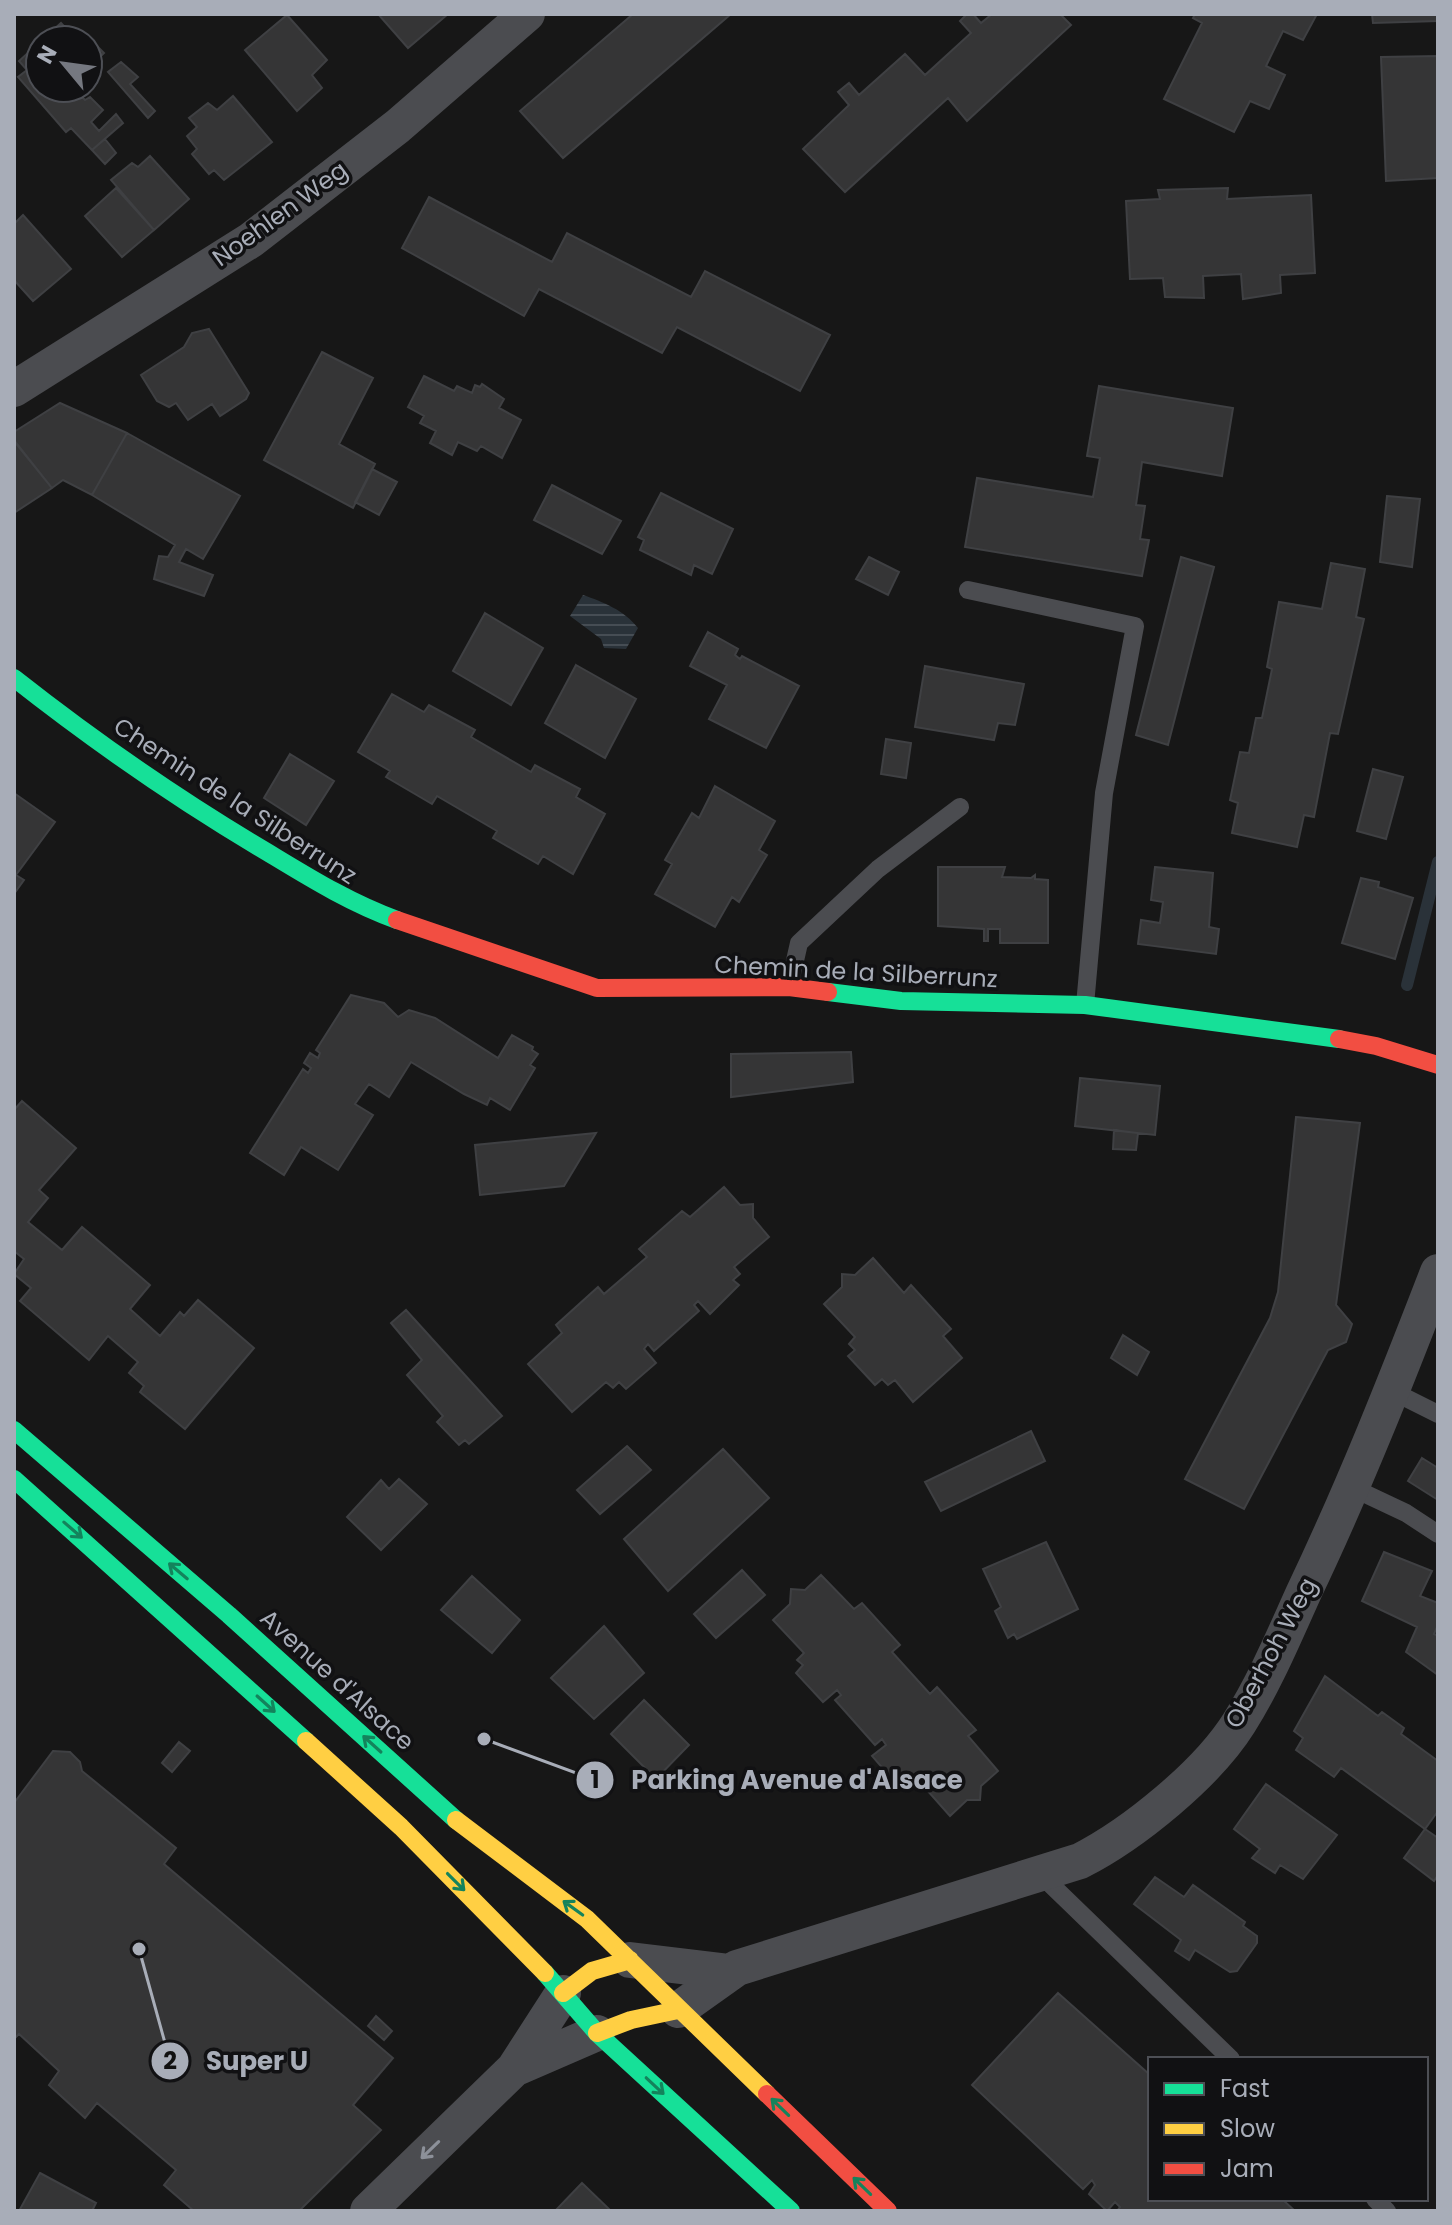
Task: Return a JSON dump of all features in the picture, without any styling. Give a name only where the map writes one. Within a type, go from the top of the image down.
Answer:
[{"type":"main road","name":"Chemin de la Silberrunz","points":[[14,678],[67,720],[219,824],[355,905],[597,988],[789,987],[901,1001],[1085,1005],[1282,1029],[1376,1046],[1438,1065]]},
{"type":"main road","name":"Avenue d'Alsace","points":[[14,1430],[229,1615],[473,1835],[587,1919],[888,2211]]},
{"type":"main road","points":[[14,1479],[401,1827],[563,1993],[597,2033],[791,2211]]},
{"type":"main road","points":[[563,1993],[592,1971],[630,1960]]},
{"type":"main road","points":[[597,2033],[631,2020],[678,2010]]},
{"type":"street","name":"Noehlen Weg","points":[[14,389],[251,240],[398,126],[527,14]]},
{"type":"street","name":"Oberhoh Weg","points":[[678,2010],[730,1972],[1080,1861],[1115,1843],[1178,1791],[1238,1725],[1353,1488],[1438,1272]]},
{"type":"street","name":"Oberhoh Weg","points":[[630,1960],[730,1972]]},
{"type":"street","points":[[368,2211],[514,2069],[563,1993]]},
{"type":"street","points":[[514,2069],[597,2033]]},
{"type":"lane","points":[[968,590],[1135,626],[1104,793],[1085,1005]]},
{"type":"lane","points":[[789,987],[799,943],[878,869],[960,807]]},
{"type":"lane","points":[[1392,1391],[1438,1414]]},
{"type":"lane","points":[[1353,1488],[1406,1513],[1438,1534]]},
{"type":"lane","points":[[1040,1874],[1229,2057]]},
{"type":"shaded area","points":[[583,595],[620,611],[638,628],[626,649],[604,648],[601,639],[570,616]]},
{"type":"building","points":[[378,14],[448,14],[408,48]]},
{"type":"building","points":[[633,14],[731,14],[563,158],[520,111]]},
{"type":"building","points":[[967,14],[973,14],[981,23],[992,14],[1060,14],[1071,25],[967,121],[948,98],[845,192],[803,149],[849,105],[838,92],[849,83],[859,95],[905,54],[925,75],[971,33],[960,21]]},
{"type":"building","points":[[1195,14],[1317,14],[1303,40],[1283,31],[1266,66],[1285,75],[1269,109],[1250,101],[1234,132],[1164,99],[1202,23],[1193,18]]},
{"type":"building","points":[[1372,14],[1438,14],[1438,21],[1373,23]]},
{"type":"building","points":[[287,15],[327,60],[312,75],[322,88],[297,111],[245,50]]},
{"type":"building","points":[[1438,56],[1438,178],[1386,181],[1381,57]]},
{"type":"building","points":[[121,62],[138,77],[130,84],[155,111],[148,118],[108,72]]},
{"type":"building","points":[[233,96],[272,142],[224,180],[214,170],[209,174],[192,154],[197,149],[187,136],[197,127],[189,118],[208,103],[217,110]]},
{"type":"building","points":[[42,104],[97,104],[103,110],[91,122],[99,131],[116,114],[123,123],[92,150],[71,128],[66,132]]},
{"type":"building","points":[[105,139],[116,153],[105,164],[92,150]]},
{"type":"building","points":[[150,156],[189,199],[154,230],[111,180],[132,163],[138,167]]},
{"type":"building","points":[[116,188],[154,230],[122,257],[85,216]]},
{"type":"building","points":[[1228,188],[1227,199],[1311,195],[1315,273],[1280,275],[1281,293],[1243,299],[1241,274],[1203,276],[1204,298],[1165,297],[1163,278],[1130,279],[1126,201],[1160,199],[1158,190]]},
{"type":"building","points":[[429,197],[552,262],[567,233],[691,297],[705,271],[830,335],[800,391],[677,327],[662,353],[539,289],[524,316],[402,248]]},
{"type":"building","points":[[23,215],[71,269],[33,301],[14,280],[14,224]]},
{"type":"building","points":[[209,329],[249,393],[246,399],[220,416],[212,404],[188,420],[176,403],[169,407],[157,401],[141,375],[184,347],[192,333]]},
{"type":"building","points":[[322,352],[373,378],[339,444],[375,464],[353,508],[264,460]]},
{"type":"building","points":[[424,376],[454,391],[457,386],[472,393],[475,385],[480,387],[482,384],[504,399],[499,408],[521,420],[502,458],[481,446],[477,451],[458,442],[452,455],[430,443],[436,431],[420,423],[424,416],[408,407]]},
{"type":"building","points":[[1099,386],[1233,408],[1222,476],[1142,462],[1136,505],[1145,506],[1140,539],[1149,540],[1142,576],[965,547],[977,478],[1093,497],[1100,458],[1087,456]]},
{"type":"building","points":[[60,403],[127,433],[92,495],[63,480],[52,488],[14,440],[14,432]]},
{"type":"building","points":[[127,433],[240,496],[203,559],[186,549],[179,562],[213,575],[204,596],[154,579],[159,556],[168,557],[175,545],[92,495]]},
{"type":"building","points":[[14,441],[52,488],[14,513]]},
{"type":"building","points":[[372,469],[397,482],[379,515],[355,502]]},
{"type":"building","points":[[552,485],[621,521],[602,554],[534,520]]},
{"type":"building","points":[[661,493],[733,529],[712,574],[694,565],[691,575],[640,550],[644,540],[638,537]]},
{"type":"building","points":[[1387,496],[1420,499],[1412,567],[1380,562]]},
{"type":"building","points":[[869,557],[899,572],[888,595],[856,579]]},
{"type":"building","points":[[1181,557],[1214,567],[1168,745],[1136,735]]},
{"type":"building","points":[[1331,563],[1365,569],[1356,617],[1364,619],[1338,734],[1330,733],[1314,817],[1304,815],[1297,847],[1232,833],[1238,803],[1230,800],[1240,752],[1249,753],[1256,718],[1262,718],[1272,669],[1267,667],[1279,602],[1322,609]]},
{"type":"building","points":[[485,613],[543,648],[511,705],[453,671]]},
{"type":"building","points":[[708,632],[738,649],[735,655],[740,659],[742,656],[799,686],[766,748],[709,719],[727,685],[690,666]]},
{"type":"building","points":[[576,665],[636,699],[605,758],[545,723]]},
{"type":"building","points":[[925,666],[1024,684],[1015,725],[998,723],[994,740],[915,727]]},
{"type":"building","points":[[392,694],[424,712],[429,705],[475,730],[471,737],[531,772],[535,765],[580,789],[576,797],[605,814],[573,874],[543,856],[538,864],[493,838],[497,831],[437,796],[432,804],[386,777],[390,771],[358,752]]},
{"type":"building","points":[[886,739],[911,743],[906,778],[881,774]]},
{"type":"building","points":[[290,754],[334,781],[306,825],[264,798]]},
{"type":"building","points":[[1373,769],[1403,777],[1386,839],[1357,831]]},
{"type":"building","points":[[715,786],[775,821],[759,850],[767,855],[739,902],[732,897],[715,927],[655,894],[672,864],[665,860],[692,813],[699,818]]},
{"type":"building","points":[[14,793],[55,822],[16,875],[24,880],[14,894]]},
{"type":"building","points":[[938,867],[1005,867],[1002,877],[1031,878],[1035,875],[1035,879],[1048,880],[1048,943],[1000,943],[1000,929],[988,929],[988,941],[984,941],[984,929],[938,926]]},
{"type":"building","points":[[1155,867],[1213,873],[1209,927],[1219,929],[1216,954],[1138,944],[1141,920],[1160,923],[1163,902],[1151,900]]},
{"type":"building","points":[[1361,878],[1379,882],[1378,887],[1413,898],[1395,959],[1342,943]]},
{"type":"building","points":[[351,995],[384,1003],[398,1017],[409,1010],[435,1018],[498,1058],[512,1035],[533,1047],[532,1050],[538,1054],[530,1065],[535,1068],[510,1110],[490,1098],[487,1105],[464,1094],[411,1062],[389,1097],[369,1084],[355,1104],[373,1115],[338,1170],[301,1147],[284,1175],[250,1153],[303,1069],[308,1073],[311,1068],[304,1063],[310,1053],[318,1058],[320,1053],[316,1050]]},
{"type":"building","points":[[851,1052],[853,1082],[731,1097],[731,1054]]},
{"type":"building","points":[[1080,1078],[1160,1086],[1155,1135],[1075,1126]]},
{"type":"building","points":[[22,1101],[76,1148],[39,1190],[48,1198],[28,1222],[62,1250],[82,1227],[150,1285],[130,1309],[160,1336],[180,1312],[184,1316],[198,1300],[254,1348],[185,1429],[140,1392],[144,1386],[129,1373],[138,1362],[108,1336],[89,1360],[20,1301],[31,1288],[14,1274],[24,1259],[14,1251],[14,1110]]},
{"type":"building","points":[[1296,1117],[1360,1123],[1336,1305],[1352,1324],[1346,1342],[1328,1350],[1244,1509],[1185,1479],[1270,1318],[1278,1292]]},
{"type":"building","points":[[1114,1130],[1138,1133],[1136,1150],[1113,1149]]},
{"type":"building","points":[[596,1133],[564,1186],[480,1195],[475,1145]]},
{"type":"building","points":[[724,1187],[740,1205],[753,1204],[753,1218],[769,1237],[734,1267],[740,1274],[733,1280],[739,1285],[710,1314],[698,1301],[694,1305],[699,1311],[654,1351],[648,1344],[644,1349],[656,1363],[626,1389],[619,1382],[613,1388],[606,1382],[572,1412],[528,1364],[562,1333],[556,1325],[598,1287],[604,1294],[647,1257],[639,1249],[682,1211],[690,1217]]},
{"type":"building","points":[[873,1258],[904,1293],[911,1285],[951,1329],[943,1336],[962,1358],[913,1402],[895,1380],[888,1385],[882,1379],[875,1385],[848,1356],[855,1350],[849,1344],[855,1337],[824,1304],[842,1287],[842,1274],[855,1275]]},
{"type":"building","points":[[406,1310],[502,1416],[469,1444],[465,1440],[459,1445],[437,1422],[443,1416],[407,1375],[422,1360],[391,1323]]},
{"type":"building","points":[[1123,1335],[1149,1352],[1137,1375],[1111,1358]]},
{"type":"building","points":[[1031,1431],[1045,1461],[941,1511],[925,1482]]},
{"type":"building","points":[[627,1446],[651,1470],[600,1514],[577,1490]]},
{"type":"building","points":[[723,1449],[769,1498],[668,1591],[624,1539]]},
{"type":"building","points":[[1422,1458],[1438,1468],[1438,1500],[1408,1481]]},
{"type":"building","points":[[399,1479],[427,1504],[381,1550],[347,1517],[381,1480],[389,1489]]},
{"type":"building","points":[[1046,1542],[1078,1609],[1017,1639],[1014,1634],[1008,1638],[995,1611],[1001,1607],[983,1569]]},
{"type":"building","points":[[1384,1552],[1432,1571],[1420,1596],[1438,1603],[1438,1625],[1434,1634],[1438,1636],[1438,1675],[1406,1652],[1417,1627],[1362,1601]]},
{"type":"building","points":[[742,1570],[765,1595],[716,1638],[694,1614]]},
{"type":"building","points":[[821,1575],[854,1609],[862,1603],[900,1645],[892,1652],[930,1694],[937,1687],[976,1730],[968,1736],[998,1771],[981,1786],[980,1800],[967,1800],[950,1816],[919,1781],[912,1786],[907,1780],[899,1787],[872,1756],[886,1745],[882,1739],[875,1745],[835,1700],[841,1695],[837,1690],[823,1702],[796,1673],[803,1665],[797,1660],[804,1653],[773,1620],[790,1604],[791,1589],[805,1590]]},
{"type":"building","points":[[472,1576],[520,1620],[492,1653],[441,1610]]},
{"type":"building","points":[[604,1626],[644,1673],[594,1719],[551,1678]]},
{"type":"building","points":[[1325,1676],[1378,1716],[1382,1712],[1404,1728],[1401,1734],[1438,1761],[1438,1811],[1425,1829],[1341,1768],[1334,1777],[1296,1750],[1303,1738],[1294,1731]]},
{"type":"building","points":[[644,1700],[689,1745],[656,1779],[611,1734]]},
{"type":"building","points":[[179,1742],[190,1751],[172,1772],[162,1763]]},
{"type":"building","points":[[53,1751],[70,1752],[80,1762],[82,1771],[176,1848],[164,1864],[393,2058],[353,2105],[381,2130],[299,2211],[194,2211],[164,2185],[176,2170],[97,2103],[85,2118],[49,2085],[59,2071],[19,2034],[14,2039],[14,1803]]},
{"type":"building","points":[[1266,1784],[1337,1835],[1303,1879],[1280,1865],[1275,1873],[1252,1858],[1260,1849],[1234,1829]]},
{"type":"building","points":[[1425,1829],[1438,1838],[1438,1875],[1434,1881],[1404,1858]]},
{"type":"building","points":[[1155,1877],[1184,1897],[1193,1885],[1245,1922],[1243,1926],[1257,1936],[1257,1943],[1237,1971],[1230,1972],[1195,1950],[1189,1960],[1175,1951],[1181,1940],[1134,1904]]},
{"type":"building","points":[[1058,1993],[1148,2073],[1148,2201],[1284,2201],[1295,2211],[1117,2211],[1120,2207],[1115,2202],[1107,2211],[1089,2194],[1095,2185],[1092,2180],[1083,2189],[972,2085]]},
{"type":"building","points":[[376,2016],[392,2031],[384,2040],[368,2026]]},
{"type":"building","points":[[40,2173],[96,2203],[92,2211],[19,2211]]},
{"type":"building","points":[[582,2183],[611,2211],[555,2211]]},
{"type":"waterway","points":[[1407,985],[1438,862]]},
{"type":"traffic: fast","points":[[14,678],[106,747],[202,812],[330,889],[397,920]]},
{"type":"traffic: fast","points":[[828,992],[901,1001],[1085,1005],[1339,1039]]},
{"type":"traffic: fast","points":[[14,1430],[229,1615],[456,1820]]},
{"type":"traffic: fast","points":[[14,1479],[306,1741]]},
{"type":"traffic: fast","points":[[545,1973],[597,2033],[791,2211]]},
{"type":"traffic: slow","points":[[306,1741],[401,1827],[545,1973]]},
{"type":"traffic: slow","points":[[456,1820],[587,1919],[767,2094]]},
{"type":"traffic: slow","points":[[563,1993],[592,1971],[630,1960]]},
{"type":"traffic: slow","points":[[597,2033],[631,2020],[678,2010]]},
{"type":"traffic: jam","points":[[397,920],[597,988],[789,987],[828,992]]},
{"type":"traffic: jam","points":[[1339,1039],[1376,1046],[1438,1065]]},
{"type":"traffic: jam","points":[[767,2094],[888,2211]]},
{"type":"place","name":"Parking Avenue d'Alsace","points":[[484,1739]]},
{"type":"place","name":"Super U","points":[[139,1949]]}]
